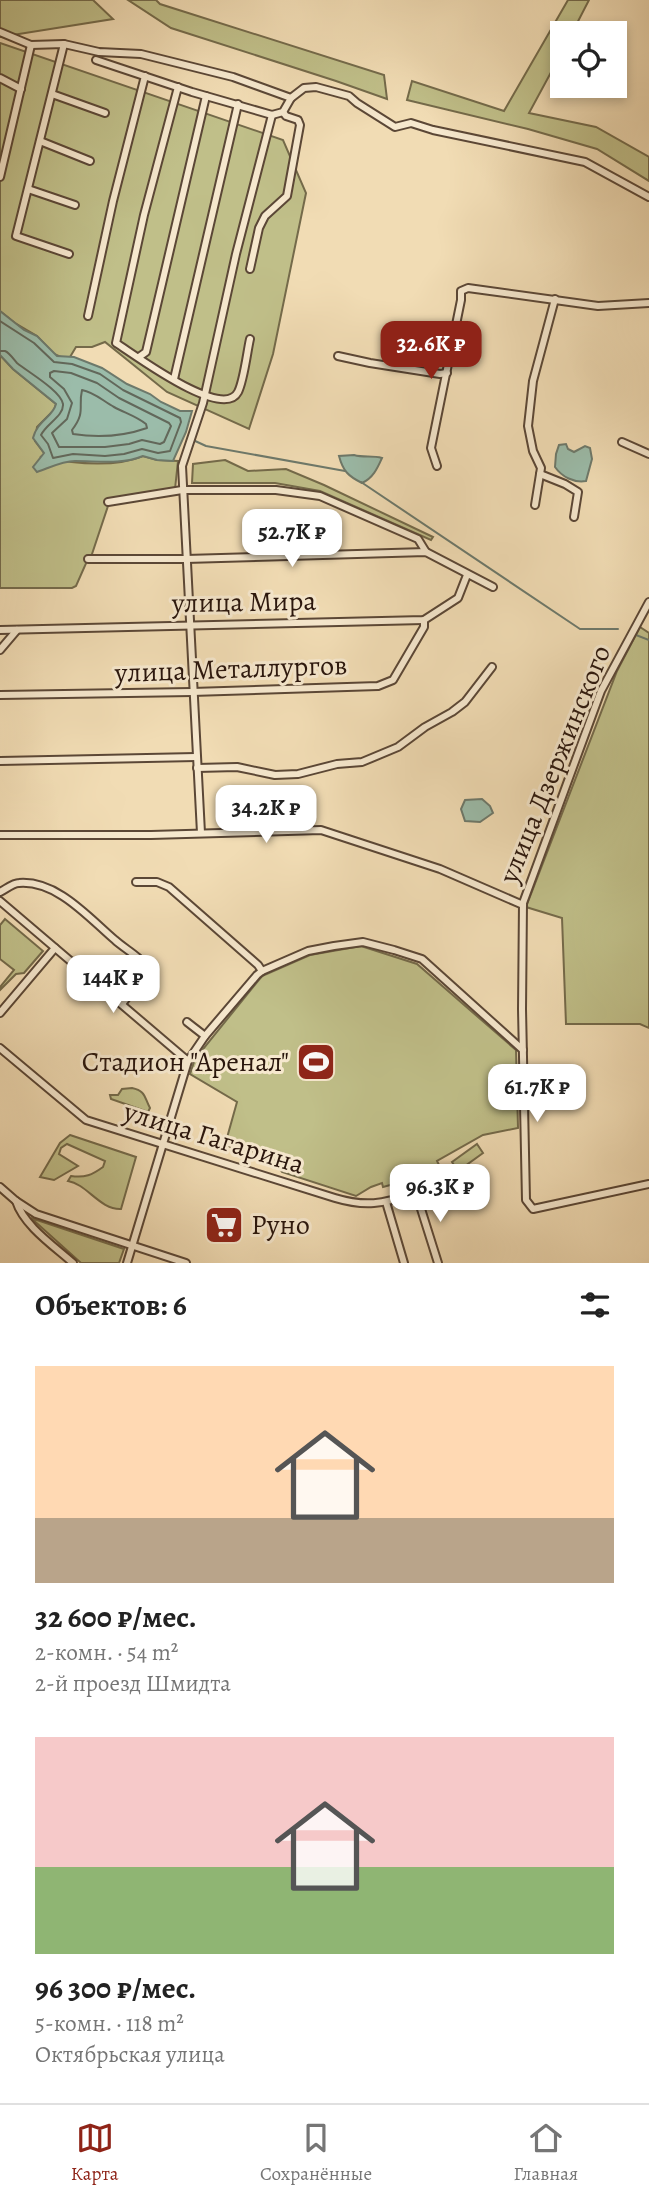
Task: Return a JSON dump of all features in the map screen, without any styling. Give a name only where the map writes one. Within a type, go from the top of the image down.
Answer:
[{"type":"street","points":[[0,32],[31,45],[64,44],[99,51],[141,54],[233,77],[291,98]]},
{"type":"street","points":[[64,44],[16,236],[69,254]]},
{"type":"street","points":[[0,177],[31,45]]},
{"type":"street","points":[[96,61],[272,115],[283,112],[291,98],[309,86],[316,87],[349,96],[395,127],[411,122],[433,130],[585,162],[649,197]]},
{"type":"street","points":[[88,316],[113,201],[145,76]]},
{"type":"street","points":[[0,78],[21,89]]},
{"type":"street","points":[[178,87],[144,215],[116,343],[204,399],[224,401],[238,393],[250,339]]},
{"type":"street","points":[[52,94],[105,113]]},
{"type":"street","points":[[139,357],[146,352],[206,96]]},
{"type":"street","points":[[174,379],[238,104]]},
{"type":"street","points":[[250,269],[259,228],[265,216],[287,196],[300,125],[298,120],[283,112]]},
{"type":"street","points":[[201,833],[182,466],[204,399],[236,254],[272,115]]},
{"type":"street","points":[[0,139],[8,143]]},
{"type":"street","points":[[40,141],[90,161]]},
{"type":"street","points":[[28,189],[75,205]]},
{"type":"street","points":[[437,466],[431,448],[461,291],[468,288],[598,306],[649,303]]},
{"type":"street","points":[[535,505],[541,468],[533,451],[528,426],[533,381],[555,299]]},
{"type":"street","points":[[338,356],[447,373]]},
{"type":"street","points":[[622,442],[649,454]]},
{"type":"street","points":[[540,474],[578,492],[574,517]]},
{"type":"street","points":[[108,502],[182,490],[276,490],[320,496],[418,539],[426,552]]},
{"type":"street","points":[[88,559],[426,552],[493,587]]},
{"type":"street","points":[[424,620],[458,598],[467,575]]},
{"type":"street","name":"улица Дзержинского","points":[[523,905],[601,691],[649,601]]},
{"type":"street","name":"улица Мира","points":[[0,630],[424,620]]},
{"type":"street","name":"улица Металлургов","points":[[0,695],[378,686],[393,680],[425,626],[424,620]]},
{"type":"street","points":[[0,650],[17,629]]},
{"type":"street","points":[[197,768],[237,767],[275,775],[298,775],[337,764],[362,762],[398,747],[452,712],[465,702],[492,667]]},
{"type":"street","points":[[0,761],[196,757]]},
{"type":"street","points":[[0,835],[321,830],[440,869],[523,905],[526,1200],[533,1209],[649,1184]]},
{"type":"street","points":[[136,882],[158,882],[169,887],[252,959],[262,971]]},
{"type":"street","points":[[0,892],[18,883],[40,886],[62,895],[143,961],[147,969],[145,974],[122,1004]]},
{"type":"street","points":[[0,901],[188,1061]]},
{"type":"street","points":[[127,1263],[188,1061],[205,1036],[262,971],[308,951],[334,946],[363,942],[394,950],[422,959],[523,1050]]},
{"type":"street","points":[[0,1013],[55,948]]},
{"type":"street","points":[[187,1022],[205,1036]]},
{"type":"street","name":"улица Гагарина","points":[[0,1048],[86,1120],[353,1203],[368,1205],[386,1202],[416,1193],[425,1185],[437,1183]]},
{"type":"street","points":[[0,1187],[36,1214],[186,1263]]},
{"type":"street","points":[[416,1193],[438,1263]]},
{"type":"street","points":[[16,1201],[19,1210],[32,1226],[74,1263]]},
{"type":"street","points":[[386,1202],[404,1263]]},
{"type":"shaded area","points":[[0,0],[93,0],[113,19],[0,37]]},
{"type":"shaded area","points":[[128,0],[156,0],[160,4],[384,75],[387,99],[171,28]]},
{"type":"shaded area","points":[[568,0],[589,0],[578,21],[556,21]]},
{"type":"shaded area","points":[[550,31],[550,74],[529,113],[596,127],[649,157],[649,181],[597,149],[528,129],[407,100],[412,81],[504,111]]},
{"type":"shaded area","points":[[0,43],[283,140],[306,193],[273,354],[249,429],[167,392],[105,342],[92,347],[76,347],[70,357],[61,357],[54,354],[37,336],[0,311]]},
{"type":"shaded area","points":[[0,355],[56,404],[54,410],[37,427],[35,441],[44,453],[44,456],[40,457],[92,463],[119,462],[143,456],[178,461],[175,489],[110,500],[91,557],[76,586],[72,588],[0,588]]},
{"type":"shaded area","points":[[225,460],[248,471],[286,469],[433,537],[431,540],[320,491],[275,483],[192,483],[193,464]]},
{"type":"shaded area","points":[[640,627],[649,633],[649,1028],[640,1024],[566,1024],[562,918],[526,907],[617,671]]},
{"type":"shaded area","points":[[5,919],[43,951],[24,973],[16,974],[0,990],[14,970],[0,959],[0,925]]},
{"type":"shaded area","points":[[361,946],[417,964],[516,1050],[518,1128],[483,1135],[437,1161],[443,1173],[404,1176],[405,1181],[383,1187],[382,1183],[356,1196],[282,1172],[272,1155],[257,1150],[247,1153],[225,1145],[237,1102],[190,1074],[195,1059],[262,976],[310,955]]},
{"type":"shaded area","points":[[132,1088],[144,1095],[150,1108],[148,1112],[111,1099],[110,1095],[118,1095],[122,1089]]},
{"type":"shaded area","points":[[70,1135],[136,1157],[121,1209],[107,1205],[68,1181],[71,1176],[84,1176],[95,1172],[103,1167],[105,1161],[67,1144],[61,1148],[59,1154],[78,1166],[54,1180],[40,1177],[60,1143]]},
{"type":"shaded area","points":[[477,1144],[483,1153],[458,1171],[452,1162]]},
{"type":"shaded area","points":[[31,1218],[124,1249],[119,1263],[81,1263]]},
{"type":"water","points":[[0,311],[24,330],[37,336],[57,356],[74,357],[102,368],[161,402],[180,411],[192,411],[173,461],[143,456],[118,462],[70,461],[37,472],[33,467],[44,453],[33,438],[56,404],[0,355]]},
{"type":"water","points":[[566,444],[568,449],[574,452],[585,446],[590,448],[592,459],[586,481],[569,478],[555,467],[559,445]]},
{"type":"water","points":[[339,456],[382,458],[372,476],[362,483],[347,472]]},
{"type":"water","points":[[482,799],[493,813],[480,822],[465,821],[461,809],[465,800]]},
{"type":"waterway","points":[[193,440],[206,446],[345,471]]},
{"type":"waterway","points":[[361,482],[580,629],[618,629]]},
{"type":"waterway","points":[[636,635],[649,640]]},
{"type":"place","name":"Стадион \"Аренал\"","points":[[316,1062]]},
{"type":"place","name":"Руно","points":[[224,1225]]}]
